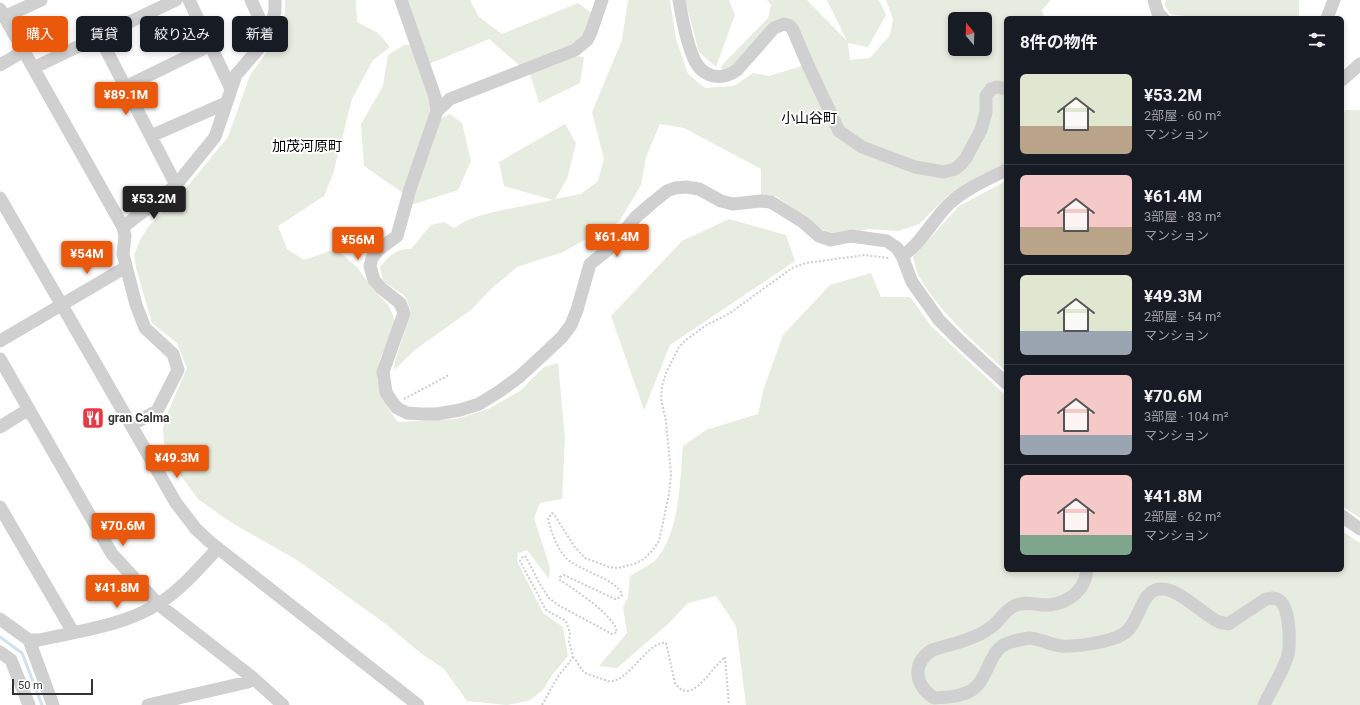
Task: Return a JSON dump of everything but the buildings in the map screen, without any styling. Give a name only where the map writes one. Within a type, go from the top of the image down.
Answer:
[{"type":"street","points":[[12,30],[2,13],[41,0]]},
{"type":"street","points":[[132,21],[176,0]]},
{"type":"street","points":[[189,0],[196,16]]},
{"type":"street","points":[[251,0],[258,16]]},
{"type":"street","points":[[273,16],[275,0]]},
{"type":"street","points":[[401,0],[435,97],[437,111],[410,189],[397,236],[378,250],[372,258],[370,266],[374,280],[381,288],[400,303],[404,313],[383,372],[386,392],[397,408],[406,413],[437,414],[460,410],[479,404],[500,391],[562,337],[571,324],[577,310],[590,264],[609,249],[636,217],[667,191],[686,186],[699,189],[721,201],[733,204],[760,201],[771,202],[803,222],[820,236],[831,240],[851,236],[887,241],[897,248],[902,256],[912,282],[939,320],[1004,381]]},
{"type":"street","points":[[437,111],[450,99],[575,50],[587,40],[602,0]]},
{"type":"street","points":[[679,0],[695,61],[704,72],[713,77],[719,78],[731,74],[737,70],[774,28],[784,24],[790,26],[839,131],[862,147],[915,167],[944,172],[955,169],[961,164],[966,158],[981,130],[986,112],[986,96],[991,89],[997,87],[1004,89]]},
{"type":"street","points":[[1154,0],[1158,13],[1161,16]]},
{"type":"street","points":[[1328,16],[1334,0]]},
{"type":"street","points":[[33,68],[76,47]]},
{"type":"street","points":[[0,65],[22,52]]},
{"type":"street","points":[[25,52],[123,227],[125,236],[123,254],[136,305],[145,328],[173,354],[178,370],[157,410],[131,425]]},
{"type":"street","points":[[107,52],[176,185]]},
{"type":"street","points":[[125,87],[196,52]]},
{"type":"street","points":[[213,52],[231,89]]},
{"type":"street","points":[[123,227],[176,185],[215,137],[236,75],[256,52]]},
{"type":"street","points":[[1344,78],[1360,64]]},
{"type":"street","points":[[151,136],[226,103]]},
{"type":"street","points":[[902,256],[914,246],[948,204],[971,189],[1004,171]]},
{"type":"street","points":[[0,198],[176,503],[196,529],[218,548],[418,705]]},
{"type":"street","points":[[0,341],[126,267]]},
{"type":"street","points":[[0,359],[112,554],[158,604],[253,678],[284,705]]},
{"type":"street","points":[[0,427],[28,409]]},
{"type":"street","points":[[0,507],[73,632]]},
{"type":"street","points":[[1344,517],[1360,529]]},
{"type":"street","points":[[29,640],[39,640],[131,618],[158,604],[180,587],[218,548]]},
{"type":"street","points":[[1086,572],[1082,587],[1074,596],[1050,605],[1024,603],[1014,606],[993,626],[979,635],[932,650],[926,654],[918,668],[918,677],[921,686],[934,698],[961,695],[973,690],[980,681],[994,656],[1001,647],[1008,643],[1030,638],[1061,646],[1084,646],[1124,634],[1134,624],[1146,597],[1151,592],[1159,589],[1170,590],[1185,598],[1218,622],[1228,624],[1266,599],[1272,598],[1281,601],[1288,617],[1288,657],[1264,705]]},
{"type":"street","points":[[0,619],[29,640],[53,705]]},
{"type":"street","points":[[0,652],[11,660],[29,705]]},
{"type":"street","points":[[148,705],[248,682],[253,678]]},
{"type":"path","points":[[729,705],[725,657],[695,689],[686,691],[679,687],[676,683],[671,670],[666,643],[654,646],[633,667],[619,678],[608,681],[585,672],[573,656],[569,641],[570,633],[566,621],[546,610],[520,559],[523,556],[526,557],[549,598],[558,605],[612,634],[617,632],[614,626],[593,602],[560,580],[560,577],[564,575],[615,599],[622,595],[616,586],[575,566],[566,557],[554,540],[548,519],[552,513],[567,536],[585,558],[609,567],[618,568],[634,564],[644,559],[659,542],[669,494],[671,474],[666,422],[661,399],[662,386],[666,373],[679,347],[705,326],[730,313],[792,268],[806,263],[851,256],[865,255],[892,258],[902,256]]},
{"type":"path","points":[[394,404],[449,375]]},
{"type":"path","points":[[542,705],[550,693],[556,679],[568,666],[573,656]]},
{"type":"shaded area","points":[[285,0],[356,0],[357,22],[378,33],[390,47],[373,60],[352,99],[333,174],[324,196],[278,226],[287,249],[304,260],[336,249],[357,267],[371,287],[389,306],[396,323],[380,359],[377,379],[383,401],[398,422],[457,419],[488,409],[520,391],[544,367],[558,363],[565,438],[562,499],[540,503],[534,518],[550,568],[549,579],[527,550],[518,553],[517,561],[543,613],[563,627],[568,656],[552,675],[543,690],[528,701],[507,705],[467,701],[444,669],[422,654],[383,622],[297,560],[232,523],[198,499],[171,462],[164,443],[163,428],[168,412],[187,368],[177,343],[152,323],[136,268],[134,255],[140,240],[148,227],[182,193],[228,137],[250,75],[267,52],[288,52],[288,16],[284,16]]},
{"type":"shaded area","points":[[406,0],[470,0],[479,17],[502,34],[578,3],[594,15],[576,45],[520,66],[489,39],[424,66]]},
{"type":"shaded area","points":[[628,0],[670,0],[676,39],[688,74],[705,88],[734,86],[753,73],[769,76],[805,65],[837,132],[861,149],[957,171],[993,92],[1004,92],[1004,165],[947,196],[919,224],[898,231],[870,229],[830,235],[776,196],[761,195],[761,169],[684,128],[660,124],[646,157],[641,185],[619,222],[563,252],[517,267],[491,289],[471,310],[416,349],[394,370],[395,361],[411,312],[405,296],[383,281],[380,267],[397,251],[411,249],[431,225],[444,222],[454,228],[469,219],[493,212],[553,200],[504,186],[499,162],[565,124],[576,143],[567,179],[555,199],[581,194],[598,181],[604,159],[592,112],[622,40]]},
{"type":"shaded area","points":[[685,0],[729,0],[735,15],[716,67],[699,52]]},
{"type":"shaded area","points":[[767,0],[807,0],[847,41],[827,0],[879,0],[886,15],[868,47],[848,43],[850,60],[870,58],[890,35],[893,19],[886,0],[1051,0],[1042,10],[1044,16],[1004,16],[1004,84],[998,84],[977,128],[959,158],[951,166],[943,168],[898,159],[841,130],[792,21],[737,67],[723,71],[721,68],[723,64],[768,18],[771,5]]},
{"type":"shaded area","points":[[1166,0],[1299,0],[1299,16],[1184,16],[1170,14],[1165,5]]},
{"type":"shaded area","points":[[404,45],[411,45],[432,108],[403,193],[364,166],[361,124],[383,86],[388,55]]},
{"type":"shaded area","points":[[575,56],[584,57],[580,83],[539,103],[530,74]]},
{"type":"shaded area","points":[[1346,110],[1360,110],[1360,518],[1344,507],[1344,112]]},
{"type":"shaded area","points":[[450,114],[462,123],[471,161],[458,190],[405,207],[439,119]]},
{"type":"shaded area","points":[[1004,182],[1004,369],[959,328],[938,304],[919,276],[913,257],[959,206]]},
{"type":"shaded area","points":[[729,219],[786,235],[795,261],[670,345],[644,410],[611,316],[682,241]]},
{"type":"shaded area","points":[[871,273],[881,297],[910,297],[932,327],[1004,394],[1004,572],[1344,572],[1344,532],[1360,543],[1360,705],[746,705],[736,626],[716,596],[688,603],[669,623],[617,668],[599,666],[627,633],[623,607],[628,597],[630,576],[649,565],[658,557],[671,533],[678,504],[683,446],[706,430],[758,414],[764,388],[783,335],[830,285]]},
{"type":"waterway","points":[[0,637],[22,653],[42,705]]},
{"type":"place","name":"gran Calma","points":[[93,418]]},
{"type":"district","name":"小山谷町","points":[[809,118]]},
{"type":"district","name":"加茂河原町","points":[[307,146]]}]
